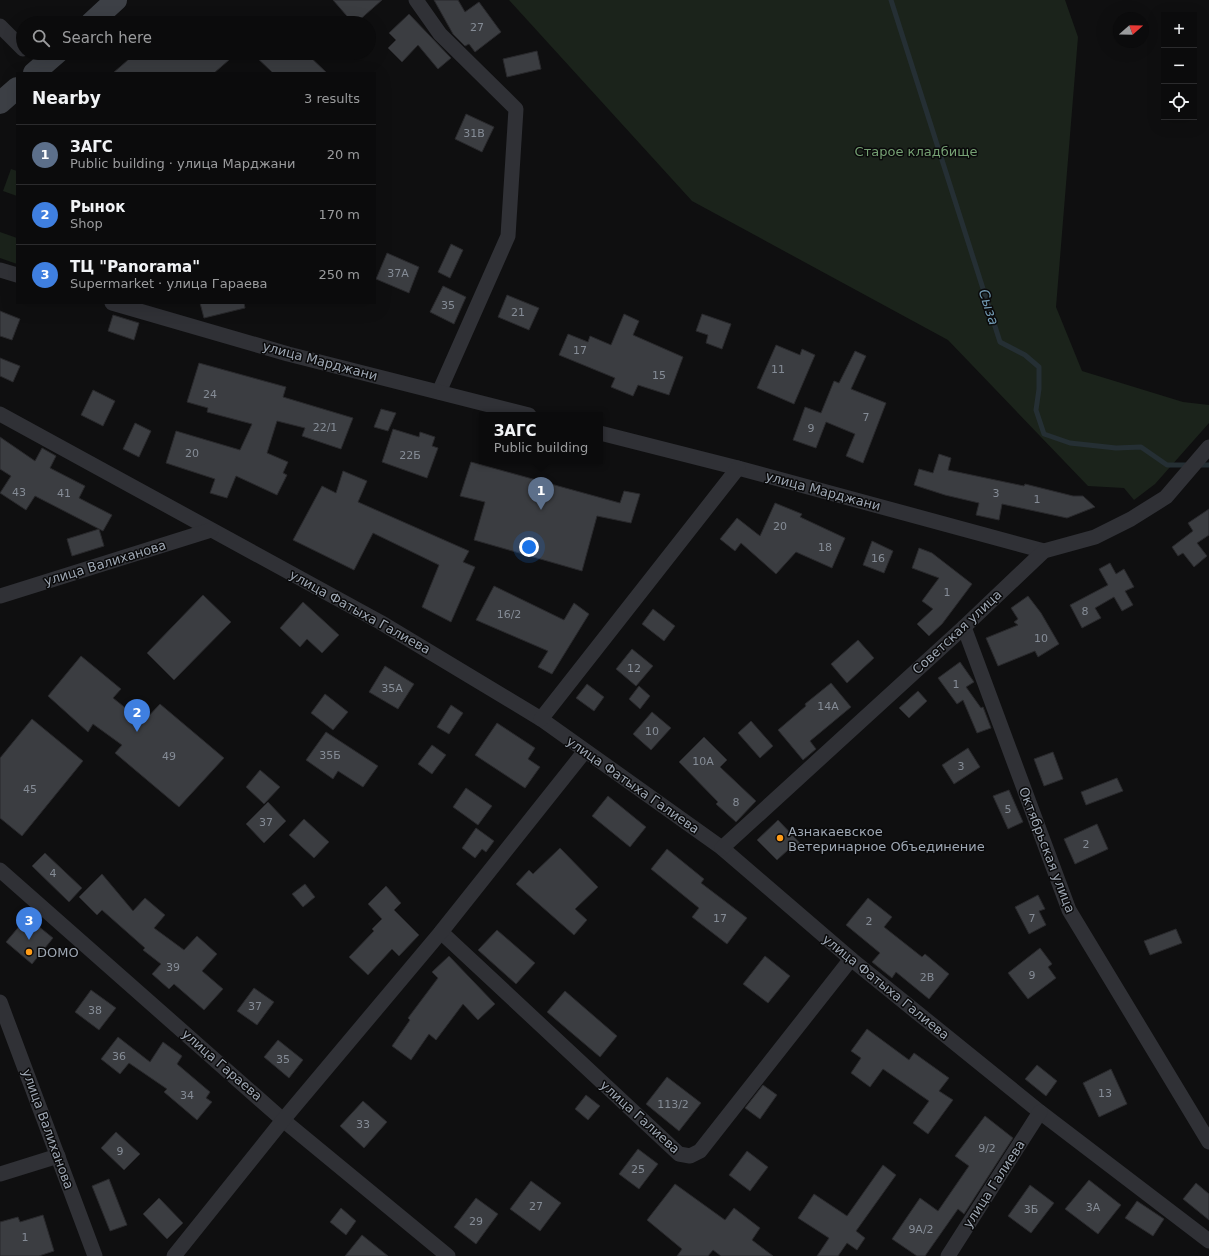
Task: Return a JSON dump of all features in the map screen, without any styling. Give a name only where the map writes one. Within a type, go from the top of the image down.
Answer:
[{"type":"main road","points":[[98,16],[116,0]]},
{"type":"main road","points":[[0,103],[16,89]]},
{"type":"street","points":[[416,0],[440,34],[516,109],[508,236],[439,392]]},
{"type":"street","points":[[0,26],[16,42]]},
{"type":"street","points":[[0,270],[16,275]]},
{"type":"street","name":"улица Марджани","points":[[115,304],[288,354],[517,412]]},
{"type":"street","name":"улица Фатыха Галиева","points":[[0,414],[380,622],[541,719],[722,848],[851,959],[1040,1112],[1209,1241]]},
{"type":"street","name":"улица Марджани","points":[[603,434],[738,468],[1044,551]]},
{"type":"street","name":"Советская улица","points":[[722,848],[964,627],[1044,551],[1095,537],[1131,519],[1166,497],[1209,447]]},
{"type":"street","points":[[541,719],[738,468]]},
{"type":"street","name":"улица Валиханова","points":[[0,596],[211,530]]},
{"type":"street","name":"Октябрьская улица","points":[[964,627],[1069,910],[1209,1142]]},
{"type":"street","points":[[174,1256],[283,1120],[441,932],[585,751]]},
{"type":"street","name":"улица Гараева","points":[[0,870],[283,1120],[448,1256]]},
{"type":"street","name":"улица Галиева","points":[[441,932],[679,1154],[690,1156],[700,1151],[851,959]]},
{"type":"street","name":"улица Валиханова","points":[[0,1002],[95,1256]]},
{"type":"street","name":"улица Галиева","points":[[948,1256],[1040,1112]]},
{"type":"street","points":[[0,1174],[58,1156]]},
{"type":"green space","name":"Старое кладбище","points":[[509,0],[1065,0],[1078,37],[1056,307],[1082,371],[1183,402],[1209,405],[1209,423],[1155,484],[1134,500],[1124,488],[1088,486],[948,340],[692,201]]},
{"type":"green space","points":[[11,169],[16,171],[16,196],[3,191]]},
{"type":"green space","points":[[0,232],[16,238],[16,264],[0,258]]},
{"type":"building","points":[[333,0],[382,0],[364,16],[347,16]]},
{"type":"building","points":[[434,0],[458,0],[465,12],[479,2],[501,32],[475,52],[469,44],[465,46],[453,34]]},
{"type":"building","points":[[409,14],[451,58],[438,69],[418,45],[402,62],[388,48],[396,40],[389,33]]},
{"type":"building","points":[[537,51],[541,69],[507,77],[503,59]]},
{"type":"building","points":[[128,60],[229,60],[215,72],[114,72]]},
{"type":"building","points":[[259,60],[313,60],[326,72],[272,72]]},
{"type":"building","points":[[466,114],[494,127],[482,152],[455,139]]},
{"type":"building","points":[[451,244],[463,250],[450,278],[438,272]]},
{"type":"building","points":[[387,253],[419,267],[409,293],[376,279]]},
{"type":"building","points":[[443,286],[466,297],[454,324],[430,312]]},
{"type":"building","points":[[507,295],[539,308],[529,330],[498,317]]},
{"type":"building","points":[[200,304],[244,304],[245,308],[204,318]]},
{"type":"building","points":[[0,311],[20,319],[12,340],[0,336]]},
{"type":"building","points":[[624,314],[639,321],[633,335],[683,357],[669,395],[638,385],[633,396],[611,387],[615,378],[559,355],[568,334],[588,342],[590,336],[611,345]]},
{"type":"building","points":[[702,314],[731,324],[722,349],[706,343],[708,335],[696,331]]},
{"type":"building","points":[[113,315],[139,323],[134,340],[108,331]]},
{"type":"building","points":[[776,345],[800,355],[802,349],[815,355],[794,404],[757,388]]},
{"type":"building","points":[[855,351],[866,356],[851,389],[886,403],[863,463],[846,456],[855,434],[826,422],[816,448],[793,440],[805,407],[821,413],[834,381],[839,383]]},
{"type":"building","points":[[0,358],[20,366],[13,382],[0,376]]},
{"type":"building","points":[[199,363],[286,387],[283,397],[353,418],[341,449],[302,436],[305,428],[277,421],[267,453],[288,462],[283,473],[287,475],[277,495],[236,476],[227,498],[210,493],[215,479],[166,463],[176,431],[240,450],[252,424],[207,412],[208,408],[187,402]]},
{"type":"building","points":[[93,390],[115,401],[103,426],[81,415]]},
{"type":"building","points":[[381,409],[396,413],[388,431],[374,427]]},
{"type":"building","points":[[135,423],[151,431],[139,457],[123,449]]},
{"type":"building","points":[[393,429],[419,437],[420,432],[435,437],[432,446],[438,448],[427,478],[382,462]]},
{"type":"building","points":[[0,437],[35,461],[42,448],[56,456],[50,468],[85,486],[79,498],[112,515],[103,531],[35,496],[26,510],[0,493],[11,476],[0,469]]},
{"type":"building","points":[[939,454],[951,458],[948,470],[1024,486],[1025,484],[1073,496],[1083,496],[1095,507],[1067,518],[1002,504],[999,520],[976,515],[979,503],[945,495],[914,485],[919,469],[933,473]]},
{"type":"building","points":[[471,462],[620,503],[624,491],[640,494],[631,523],[597,516],[582,571],[474,540],[485,502],[460,496]]},
{"type":"building","points":[[343,471],[367,481],[358,502],[469,551],[463,562],[475,567],[451,622],[422,607],[439,565],[373,533],[354,570],[293,540],[322,486],[336,493]]},
{"type":"building","points":[[775,503],[802,514],[800,517],[845,538],[832,568],[796,552],[776,574],[741,543],[735,551],[720,539],[737,518],[760,536]]},
{"type":"building","points":[[1209,509],[1209,535],[1197,543],[1207,556],[1194,567],[1183,553],[1178,556],[1172,547],[1193,531],[1188,523]]},
{"type":"building","points":[[99,529],[104,546],[72,556],[67,539]]},
{"type":"building","points":[[872,541],[893,551],[884,573],[863,565]]},
{"type":"building","points":[[919,548],[932,553],[972,584],[942,624],[929,636],[917,624],[933,609],[922,601],[939,578],[912,568]]},
{"type":"building","points":[[1110,563],[1116,574],[1124,569],[1134,587],[1125,591],[1133,605],[1122,611],[1114,597],[1095,608],[1101,618],[1082,628],[1070,605],[1108,585],[1099,569]]},
{"type":"building","points":[[494,586],[564,620],[574,603],[589,614],[552,674],[538,667],[548,651],[476,620]]},
{"type":"building","points":[[203,595],[231,622],[174,680],[147,653]]},
{"type":"building","points":[[1028,596],[1041,613],[1059,644],[1038,657],[1035,651],[998,666],[986,638],[1018,625],[1014,622],[1018,619],[1011,608]]},
{"type":"building","points":[[303,602],[339,635],[322,653],[307,639],[300,647],[280,628]]},
{"type":"building","points":[[653,609],[675,626],[664,641],[642,624]]},
{"type":"building","points":[[858,640],[874,658],[847,683],[831,664]]},
{"type":"building","points":[[632,649],[653,666],[636,686],[616,669]]},
{"type":"building","points":[[81,656],[121,689],[113,698],[143,722],[160,704],[224,758],[179,807],[115,753],[122,745],[93,724],[88,732],[48,696]]},
{"type":"building","points":[[960,662],[974,682],[966,687],[981,708],[983,707],[991,728],[977,733],[963,700],[957,704],[938,678]]},
{"type":"building","points":[[385,666],[414,684],[398,709],[369,692]]},
{"type":"building","points":[[831,683],[851,707],[810,741],[816,749],[803,760],[778,730],[806,706],[805,704]]},
{"type":"building","points":[[587,684],[604,697],[594,711],[576,698]]},
{"type":"building","points":[[639,686],[650,696],[640,709],[629,699]]},
{"type":"building","points":[[918,691],[927,701],[909,718],[899,708]]},
{"type":"building","points":[[325,694],[348,712],[333,730],[311,713]]},
{"type":"building","points":[[451,705],[463,713],[449,734],[437,727]]},
{"type":"building","points":[[652,712],[671,728],[651,750],[633,734]]},
{"type":"building","points":[[32,719],[83,761],[22,836],[0,818],[0,758]]},
{"type":"building","points":[[751,721],[773,746],[760,758],[738,733]]},
{"type":"building","points":[[497,723],[535,748],[528,759],[540,767],[525,788],[475,755]]},
{"type":"building","points":[[326,732],[378,766],[363,787],[338,771],[333,779],[306,760]]},
{"type":"building","points":[[704,737],[727,760],[720,767],[756,801],[736,822],[716,804],[718,802],[679,762]]},
{"type":"building","points":[[432,745],[446,755],[432,774],[418,764]]},
{"type":"building","points":[[968,748],[980,767],[954,784],[942,765]]},
{"type":"building","points":[[1053,752],[1063,779],[1044,786],[1034,759]]},
{"type":"building","points":[[260,770],[280,787],[264,804],[246,787]]},
{"type":"building","points":[[1117,778],[1123,791],[1086,805],[1081,792]]},
{"type":"building","points":[[466,788],[492,806],[478,825],[453,807]]},
{"type":"building","points":[[1009,790],[1023,822],[1008,829],[993,796]]},
{"type":"building","points":[[608,796],[646,827],[630,847],[592,816]]},
{"type":"building","points":[[268,802],[286,821],[264,843],[246,824]]},
{"type":"building","points":[[304,819],[329,842],[314,858],[289,835]]},
{"type":"building","name":"Азнакаевское Ветеринарное Объединение","points":[[778,820],[800,843],[790,853],[788,850],[777,860],[757,840]]},
{"type":"building","points":[[1097,824],[1108,849],[1075,864],[1064,839]]},
{"type":"building","points":[[476,828],[494,841],[486,852],[482,849],[475,858],[462,848]]},
{"type":"building","points":[[560,848],[598,887],[575,909],[587,920],[574,935],[516,884],[529,870],[533,874]]},
{"type":"building","points":[[667,849],[704,879],[701,883],[747,918],[727,944],[692,917],[699,908],[651,869]]},
{"type":"building","points":[[45,853],[82,888],[69,902],[32,866]]},
{"type":"building","points":[[102,874],[133,911],[145,898],[165,915],[154,928],[184,950],[197,936],[217,954],[202,971],[223,989],[204,1010],[174,984],[169,989],[152,974],[161,964],[143,950],[145,948],[102,910],[97,915],[79,897]]},
{"type":"building","points":[[305,884],[315,897],[303,907],[292,894]]},
{"type":"building","points":[[386,886],[401,903],[394,910],[419,935],[399,956],[392,949],[368,975],[349,957],[374,931],[372,929],[382,919],[368,904]]},
{"type":"building","points":[[1038,895],[1045,909],[1039,911],[1046,925],[1029,934],[1015,907]]},
{"type":"building","points":[[868,898],[892,917],[884,927],[922,957],[925,954],[949,974],[929,999],[896,972],[892,978],[872,962],[880,953],[846,925]]},
{"type":"building","points":[[27,917],[53,938],[32,964],[6,942]]},
{"type":"building","points":[[1176,929],[1182,943],[1150,955],[1144,941]]},
{"type":"building","points":[[497,930],[535,963],[516,984],[478,950]]},
{"type":"building","points":[[1040,948],[1052,964],[1048,967],[1056,978],[1028,999],[1008,973]]},
{"type":"building","points":[[449,956],[495,1004],[478,1020],[463,1004],[436,1040],[429,1034],[411,1060],[392,1046],[410,1020],[408,1018],[438,978],[432,972]]},
{"type":"building","points":[[765,956],[790,976],[768,1003],[743,984]]},
{"type":"building","points":[[254,988],[274,1002],[257,1025],[237,1011]]},
{"type":"building","points":[[91,990],[116,1008],[99,1030],[75,1012]]},
{"type":"building","points":[[565,991],[617,1036],[600,1057],[547,1012]]},
{"type":"building","points":[[867,1029],[909,1060],[914,1053],[949,1078],[939,1091],[953,1100],[928,1134],[913,1123],[929,1101],[883,1069],[870,1087],[851,1073],[861,1058],[851,1051]]},
{"type":"building","points":[[118,1037],[150,1062],[163,1042],[182,1056],[177,1064],[210,1092],[206,1098],[212,1102],[197,1120],[164,1092],[167,1089],[129,1063],[120,1074],[101,1059]]},
{"type":"building","points":[[278,1040],[303,1060],[289,1078],[264,1057]]},
{"type":"building","points":[[1037,1065],[1057,1081],[1046,1096],[1025,1079]]},
{"type":"building","points":[[1111,1069],[1127,1104],[1099,1117],[1083,1083]]},
{"type":"building","points":[[667,1077],[701,1103],[679,1131],[646,1104]]},
{"type":"building","points":[[763,1085],[777,1095],[760,1119],[745,1108]]},
{"type":"building","points":[[586,1095],[600,1106],[588,1120],[575,1109]]},
{"type":"building","points":[[363,1101],[387,1122],[364,1148],[340,1126]]},
{"type":"building","points":[[985,1116],[1013,1138],[964,1214],[958,1209],[925,1256],[917,1256],[892,1239],[920,1198],[938,1211],[969,1166],[955,1156]]},
{"type":"building","points":[[116,1132],[140,1154],[124,1170],[101,1148]]},
{"type":"building","points":[[638,1149],[658,1164],[639,1189],[619,1174]]},
{"type":"building","points":[[747,1151],[768,1167],[750,1191],[729,1175]]},
{"type":"building","points":[[883,1165],[896,1175],[856,1231],[865,1238],[857,1250],[847,1243],[838,1256],[817,1256],[829,1238],[798,1218],[814,1194],[847,1216]]},
{"type":"building","points":[[109,1179],[127,1225],[110,1231],[92,1186]]},
{"type":"building","points":[[1089,1180],[1121,1205],[1098,1234],[1065,1209]]},
{"type":"building","points":[[531,1181],[561,1203],[540,1231],[510,1209]]},
{"type":"building","points":[[1196,1183],[1209,1194],[1209,1220],[1183,1199]]},
{"type":"building","points":[[675,1184],[725,1220],[734,1208],[760,1228],[752,1240],[773,1256],[721,1256],[713,1250],[708,1256],[677,1256],[682,1249],[647,1220]]},
{"type":"building","points":[[1030,1185],[1054,1203],[1031,1233],[1008,1216]]},
{"type":"building","points":[[159,1198],[183,1223],[167,1239],[143,1214]]},
{"type":"building","points":[[476,1198],[498,1214],[476,1244],[454,1227]]},
{"type":"building","points":[[1137,1201],[1164,1219],[1153,1236],[1125,1218]]},
{"type":"building","points":[[341,1208],[356,1221],[346,1235],[330,1222]]},
{"type":"building","points":[[43,1215],[54,1251],[39,1256],[0,1256],[0,1222],[18,1217],[20,1222]]},
{"type":"building","points":[[362,1235],[388,1256],[345,1256]]},
{"type":"waterway","name":"Сыза","points":[[891,0],[1000,342],[1025,355],[1039,367],[1039,389],[1036,410],[1044,434],[1070,443],[1116,448],[1141,447],[1167,465],[1190,465]]},
{"type":"waterway","name":"Сыза","points":[[1198,465],[1209,465]]},
{"type":"place","name":"ЗАГС","points":[[541,510]]},
{"type":"place","name":"Рынок","points":[[137,732]]},
{"type":"place","name":"Азнакаевское Ветеринарное Объединение","points":[[780,838]]},
{"type":"place","name":"ТЦ \"Panorama\"","points":[[29,940]]},
{"type":"place","name":"DOMO","points":[[29,952]]}]
